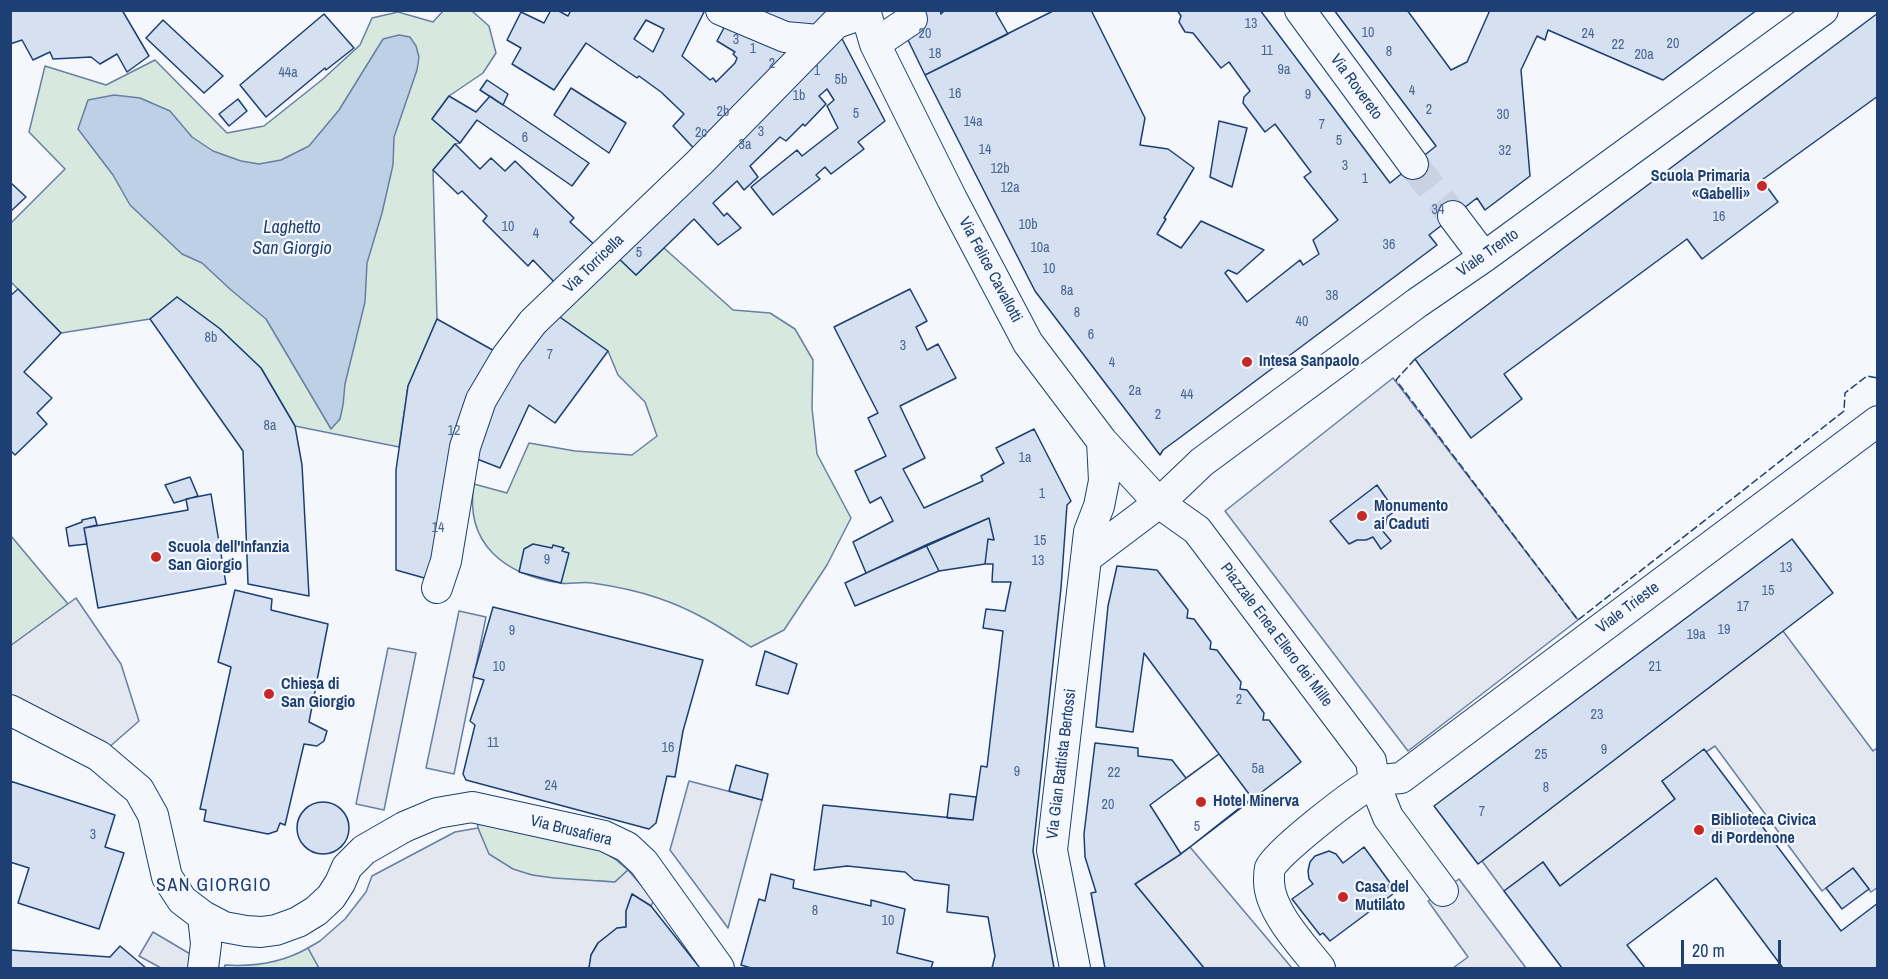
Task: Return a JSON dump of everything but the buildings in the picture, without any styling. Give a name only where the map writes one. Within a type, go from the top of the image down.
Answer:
[{"type":"street","points":[[721,10],[785,37],[819,40]]},
{"type":"street","name":"Via Rovereto","points":[[1300,10],[1413,164]]},
{"type":"street","name":"Viale Trento","points":[[1159,503],[1202,462],[1417,303],[1484,257],[1823,10]]},
{"type":"street","name":"Via Torricella","points":[[437,588],[446,561],[465,447],[481,400],[507,356],[533,322],[708,154],[836,23],[865,12]]},
{"type":"street","name":"Via Felice Cavallotti","points":[[865,12],[875,44],[957,209],[1028,343],[1102,441],[1159,503]]},
{"type":"street","points":[[875,44],[912,19]]},
{"type":"street","points":[[1453,216],[1484,257]]},
{"type":"street","name":"Viale Trieste","points":[[1374,782],[1401,778],[1878,421]]},
{"type":"street","name":"Via Gian Battista Bertossi","points":[[1076,969],[1052,850],[1089,532],[1104,481],[1102,441]]},
{"type":"street","points":[[1086,558],[1159,503]]},
{"type":"street","name":"Piazzale Enea Ellero dei Mille","points":[[1159,503],[1197,530],[1371,761],[1374,782],[1388,817],[1443,891]]},
{"type":"street","points":[[10,710],[99,756],[139,790],[153,815],[167,877],[182,900],[203,916],[206,944],[203,969]]},
{"type":"street","points":[[1320,969],[1277,910],[1271,897],[1270,867],[1280,854],[1341,805],[1374,782]]},
{"type":"street","name":"Via Brusafiera","points":[[203,916],[224,927],[261,932],[276,930],[298,922],[316,911],[331,897],[347,867],[364,850],[404,827],[437,813],[472,807],[604,837],[627,846],[644,863],[719,969]]},
{"type":"shaded area","points":[[443,11],[472,11],[489,26],[496,53],[483,73],[449,96],[432,119],[460,143],[455,144],[433,170],[437,319],[408,386],[399,447],[295,426],[261,368],[219,328],[177,297],[150,319],[61,333],[11,282],[11,223],[65,169],[29,132],[45,66],[106,85],[155,60],[227,133],[264,126],[323,79],[360,45],[372,18],[398,12],[433,22]]},
{"type":"shaded area","points":[[664,248],[733,310],[770,313],[795,329],[813,360],[812,408],[817,454],[851,518],[827,565],[784,630],[751,647],[695,614],[650,595],[592,583],[560,583],[522,573],[493,553],[482,540],[475,524],[474,484],[507,493],[529,443],[575,451],[632,455],[657,436],[645,402],[618,375],[608,351],[554,313],[614,254],[636,275]]},
{"type":"shaded area","points":[[1393,378],[1578,620],[1408,751],[1225,511]]},
{"type":"shaded area","points":[[11,536],[68,604],[10,646]]},
{"type":"shaded area","points":[[76,598],[121,664],[139,721],[99,756],[10,710],[10,646]]},
{"type":"shaded area","points":[[459,611],[486,617],[454,774],[426,768]]},
{"type":"shaded area","points":[[1783,631],[1873,751],[1877,748],[1878,887],[1871,892],[1853,868],[1822,891],[1715,746],[1662,781],[1675,799],[1560,886],[1543,862],[1504,891],[1482,861]]},
{"type":"shaded area","points":[[388,648],[416,653],[384,810],[356,804]]},
{"type":"shaded area","points":[[689,781],[762,800],[728,928],[670,850]]},
{"type":"shaded area","points":[[477,822],[600,850],[628,870],[615,882],[567,880],[517,871],[502,865],[487,853]]},
{"type":"shaded area","points":[[478,828],[489,854],[513,869],[554,878],[615,882],[628,870],[654,900],[651,906],[632,894],[626,911],[626,927],[617,928],[598,943],[591,955],[589,968],[319,968],[308,948],[320,941],[345,919],[366,892],[372,876],[455,832]]},
{"type":"shaded area","points":[[1190,847],[1292,968],[1204,968],[1135,884]]},
{"type":"shaded area","points":[[1459,879],[1526,968],[1453,968],[1468,957],[1428,901]]},
{"type":"shaded area","points":[[153,932],[197,958],[194,968],[161,968],[139,956]]},
{"type":"shaded area","points":[[308,948],[319,968],[224,968],[225,965],[258,964],[278,960]]},
{"type":"water","name":"Laghetto San Giorgio","points":[[399,35],[410,37],[416,46],[419,57],[417,70],[394,137],[393,165],[367,263],[365,302],[345,384],[340,419],[331,429],[266,319],[202,263],[182,254],[130,205],[113,175],[78,129],[88,100],[114,95],[140,98],[170,111],[192,137],[213,151],[241,161],[259,164],[281,160],[309,146],[339,110],[383,39]]},
{"type":"tunnel","points":[[1413,164],[1453,216]]},
{"type":"fence","points":[[1415,359],[1396,380],[1578,620],[1844,411],[1845,393],[1867,376],[1878,378]]},
{"type":"place","name":"Scuola Primaria «Gabelli»","points":[[1762,186]]},
{"type":"place","name":"Intesa Sanpaolo","points":[[1247,362]]},
{"type":"place","name":"Monumento ai Caduti","points":[[1362,516]]},
{"type":"place","name":"Scuola dell'Infanzia San Giorgio","points":[[156,557]]},
{"type":"place","name":"Chiesa di San Giorgio","points":[[269,694]]},
{"type":"place","name":"Hotel Minerva","points":[[1201,802]]},
{"type":"place","name":"Biblioteca Civica di Pordenone","points":[[1699,830]]},
{"type":"place","name":"Casa del Mutilato","points":[[1343,897]]},
{"type":"district","name":"SAN GIORGIO","points":[[214,886]]}]
